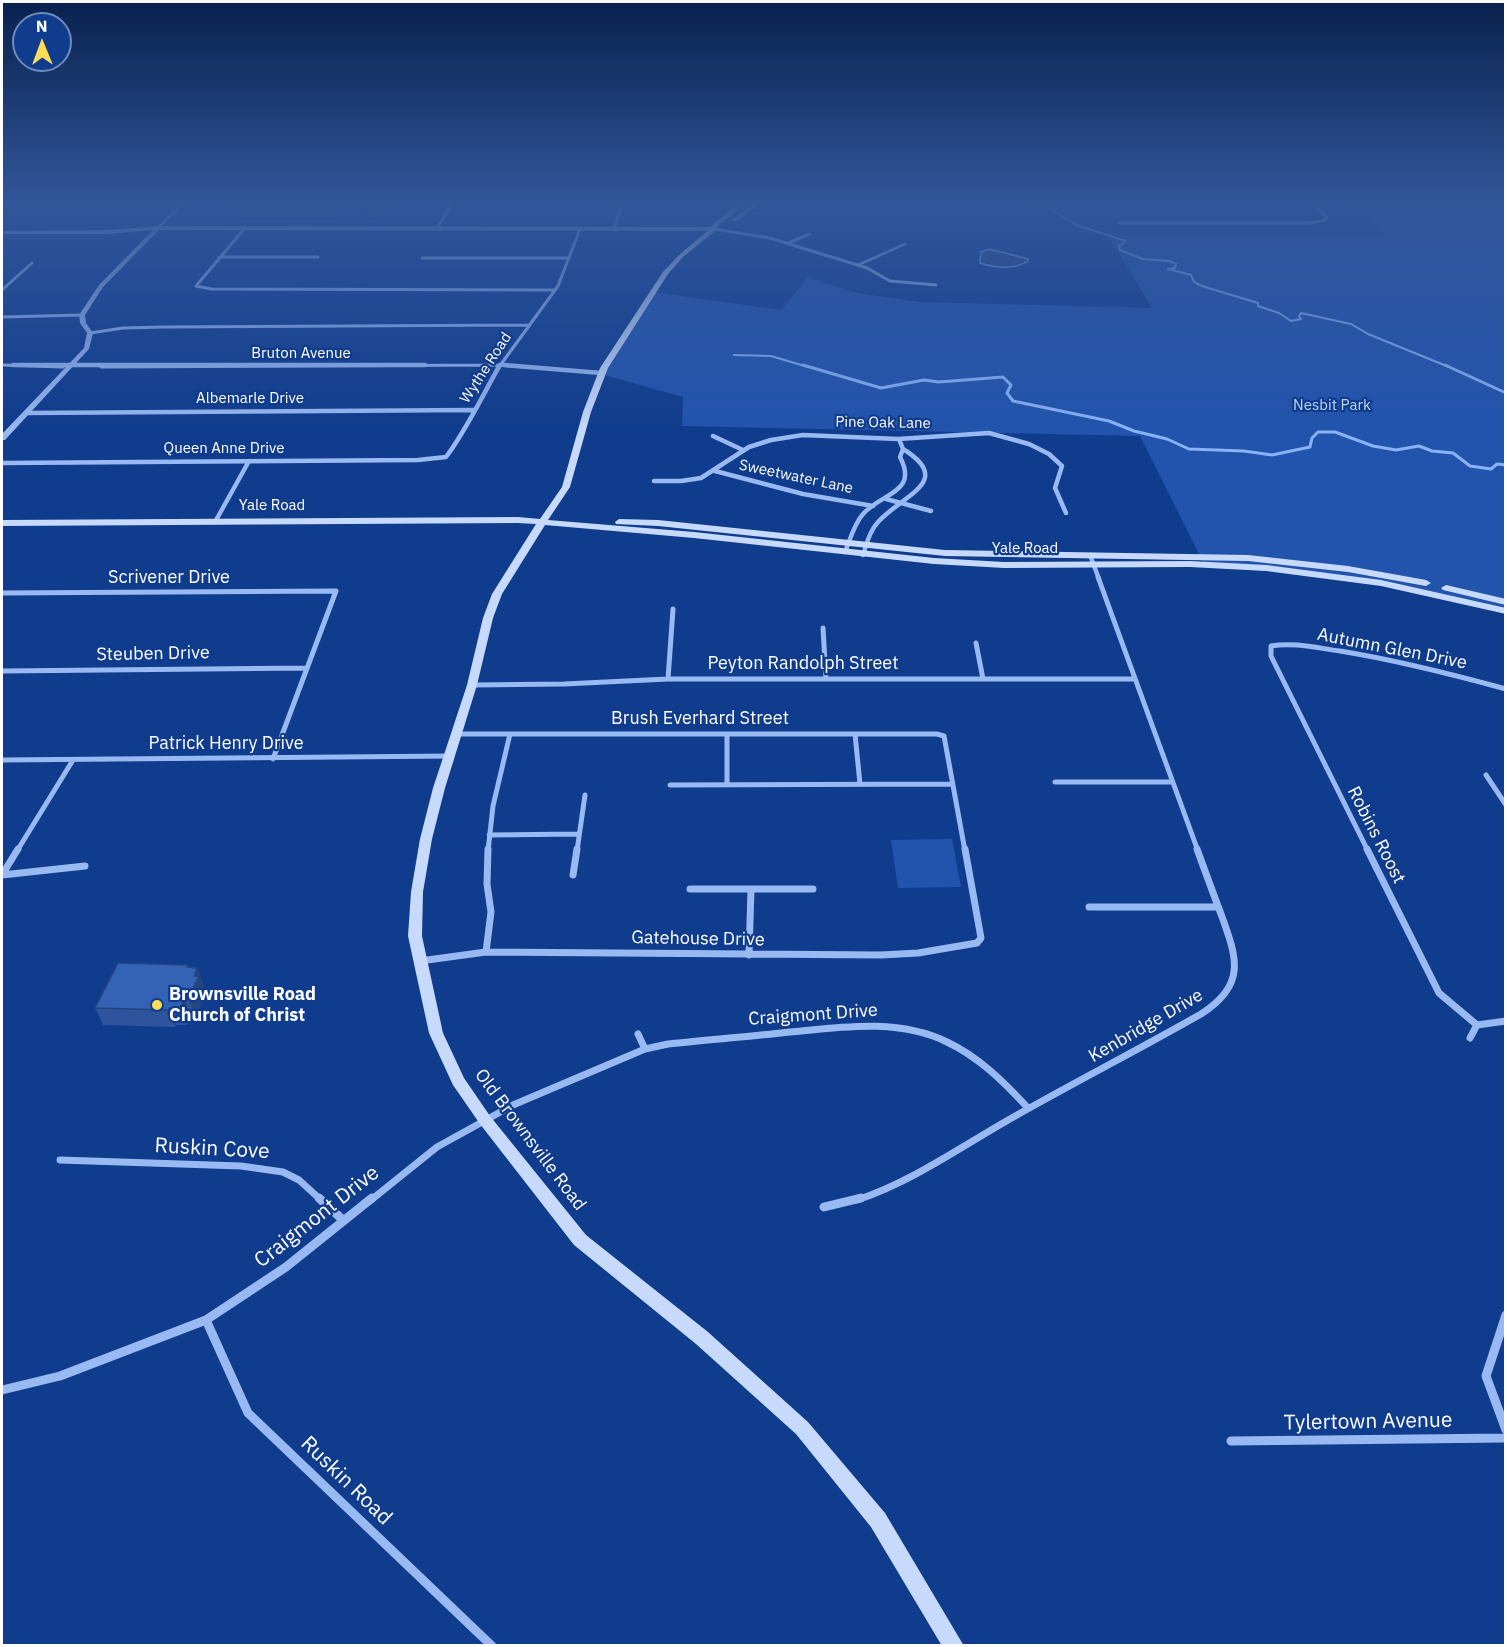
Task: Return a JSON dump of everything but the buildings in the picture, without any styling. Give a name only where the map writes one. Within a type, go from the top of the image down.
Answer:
[{"type":"main road","name":"Old Brownsville Road","points":[[662,278],[601,374],[586,412],[566,487],[516,560],[497,594],[484,630],[472,685],[439,788],[426,839],[417,892],[415,936],[419,961],[436,1033],[458,1081],[485,1120],[580,1240],[702,1338],[802,1428],[878,1520],[954,1646]]},
{"type":"main road","name":"Yale Road","points":[[2,523],[488,519],[846,548],[981,564],[1207,555],[1310,564],[1393,576],[1506,602]]},
{"type":"main road","name":"Yale Road","points":[[1092,560],[1214,564],[1296,571],[1381,583],[1506,611]]},
{"type":"street","points":[[2,290],[15,278]]},
{"type":"street","points":[[2,438],[87,348],[90,333],[83,323],[82,315],[110,278]]},
{"type":"street","points":[[201,278],[197,282],[197,287],[211,289],[555,290]]},
{"type":"street","name":"Wythe Road","points":[[446,457],[458,441],[473,410],[500,365],[555,290],[560,278]]},
{"type":"street","points":[[884,278],[890,281],[936,285]]},
{"type":"street","points":[[2,317],[82,315]]},
{"type":"street","points":[[90,333],[123,328],[163,327],[529,325]]},
{"type":"street","name":"Bruton Avenue","points":[[2,365],[68,367],[500,365],[601,374]]},
{"type":"street","name":"Albemarle Drive","points":[[27,413],[473,410]]},
{"type":"street","name":"Pine Oak Lane","points":[[654,481],[691,480],[715,471],[743,450],[772,440],[812,435],[899,439],[990,433],[1047,452],[1061,463],[1054,488],[1066,513]]},
{"type":"street","points":[[713,436],[743,450]]},
{"type":"street","points":[[846,548],[859,521],[873,506],[886,499],[904,483],[906,470],[900,457],[903,449],[899,439]]},
{"type":"street","points":[[865,550],[877,523],[917,491],[925,478],[923,466],[916,455],[903,449]]},
{"type":"street","name":"Queen Anne Drive","points":[[2,463],[418,460],[446,457]]},
{"type":"street","points":[[215,522],[249,461]]},
{"type":"street","name":"Sweetwater Lane","points":[[715,471],[803,494],[873,506]]},
{"type":"street","points":[[886,499],[931,511]]},
{"type":"street","name":"Kenbridge Drive","points":[[824,1207],[857,1202],[876,1195],[977,1140],[1028,1108],[1090,1077],[1220,1000],[1233,986],[1236,963],[1234,950],[1092,560]]},
{"type":"street","name":"Scrivener Drive","points":[[2,593],[336,591],[306,668]]},
{"type":"street","points":[[668,679],[673,609]]},
{"type":"street","points":[[823,628],[826,679]]},
{"type":"street","points":[[976,643],[983,679]]},
{"type":"street","name":"Autumn Glen Drive","points":[[1271,646],[1286,644],[1383,659],[1506,689]]},
{"type":"street","name":"Robins Roost","points":[[1271,646],[1270,656],[1439,993],[1477,1025]]},
{"type":"street","points":[[273,759],[306,668]]},
{"type":"street","name":"Steuben Drive","points":[[2,671],[306,668]]},
{"type":"street","name":"Peyton Randolph Street","points":[[472,685],[564,684],[668,679],[1135,679]]},
{"type":"street","name":"Brush Everhard Street","points":[[456,734],[937,734],[944,736],[953,784]]},
{"type":"street","points":[[486,952],[491,912],[487,884],[489,835],[493,806],[510,734]]},
{"type":"street","points":[[727,734],[727,785]]},
{"type":"street","points":[[855,734],[860,784]]},
{"type":"street","name":"Patrick Henry Drive","points":[[2,760],[451,756]]},
{"type":"street","points":[[2,875],[72,760]]},
{"type":"street","points":[[1486,775],[1506,805]]},
{"type":"street","points":[[1055,782],[1171,782]]},
{"type":"street","points":[[670,785],[953,784]]},
{"type":"street","name":"Gatehouse Drive","points":[[419,961],[486,952],[900,954],[977,943],[981,934],[953,784]]},
{"type":"street","points":[[573,875],[585,795]]},
{"type":"street","points":[[489,835],[579,834]]},
{"type":"street","points":[[2,875],[85,866]]},
{"type":"street","points":[[690,889],[813,889]]},
{"type":"street","points":[[749,955],[751,889]]},
{"type":"street","points":[[1089,907],[1217,907]]},
{"type":"street","points":[[1470,1038],[1477,1025],[1506,1021]]},
{"type":"street","name":"Craigmont Drive","points":[[2,1390],[60,1376],[206,1320],[286,1267],[437,1147],[485,1120],[576,1077],[645,1048],[851,1026],[899,1027],[942,1039],[978,1059],[1002,1078],[1028,1108]]},
{"type":"street","points":[[638,1034],[645,1048]]},
{"type":"street","name":"Ruskin Cove","points":[[60,1160],[224,1165],[275,1170],[299,1180],[344,1220]]},
{"type":"street","points":[[1506,1315],[1486,1376],[1506,1430]]},
{"type":"street","name":"Ruskin Road","points":[[206,1320],[248,1413],[492,1646]]},
{"type":"street","name":"Tylertown Avenue","points":[[1231,1441],[1506,1438]]},
{"type":"green space","name":"Nesbit Park","points":[[807,278],[811,278],[857,293],[919,302],[1152,308],[1134,278],[1505,278],[1505,613],[1352,579],[1272,570],[1205,566],[1140,436],[682,426],[683,397],[601,374],[651,292],[781,310]]},
{"type":"green space","points":[[952,839],[961,887],[898,888],[891,840]]},
{"type":"waterway","points":[[1192,278],[1194,282],[1202,286],[1258,303],[1258,306],[1279,313],[1291,321],[1301,319],[1299,316],[1301,313],[1351,324],[1368,334],[1449,367]]},
{"type":"waterway","points":[[734,355],[771,356],[808,367]]},
{"type":"waterway","points":[[803,365],[881,388],[924,380],[939,382],[1003,377],[1011,385],[1007,393],[1013,401],[1109,421],[1134,431],[1167,439],[1189,449],[1244,451],[1272,455],[1310,447],[1312,438],[1318,432],[1335,432],[1373,446],[1396,450],[1419,446],[1432,451],[1453,453],[1470,466],[1491,469],[1497,464],[1506,465]]},
{"type":"waterway","points":[[1445,365],[1506,393]]},
{"type":"place","name":"Brownsville Road Church of Christ","points":[[157,1005]]}]
